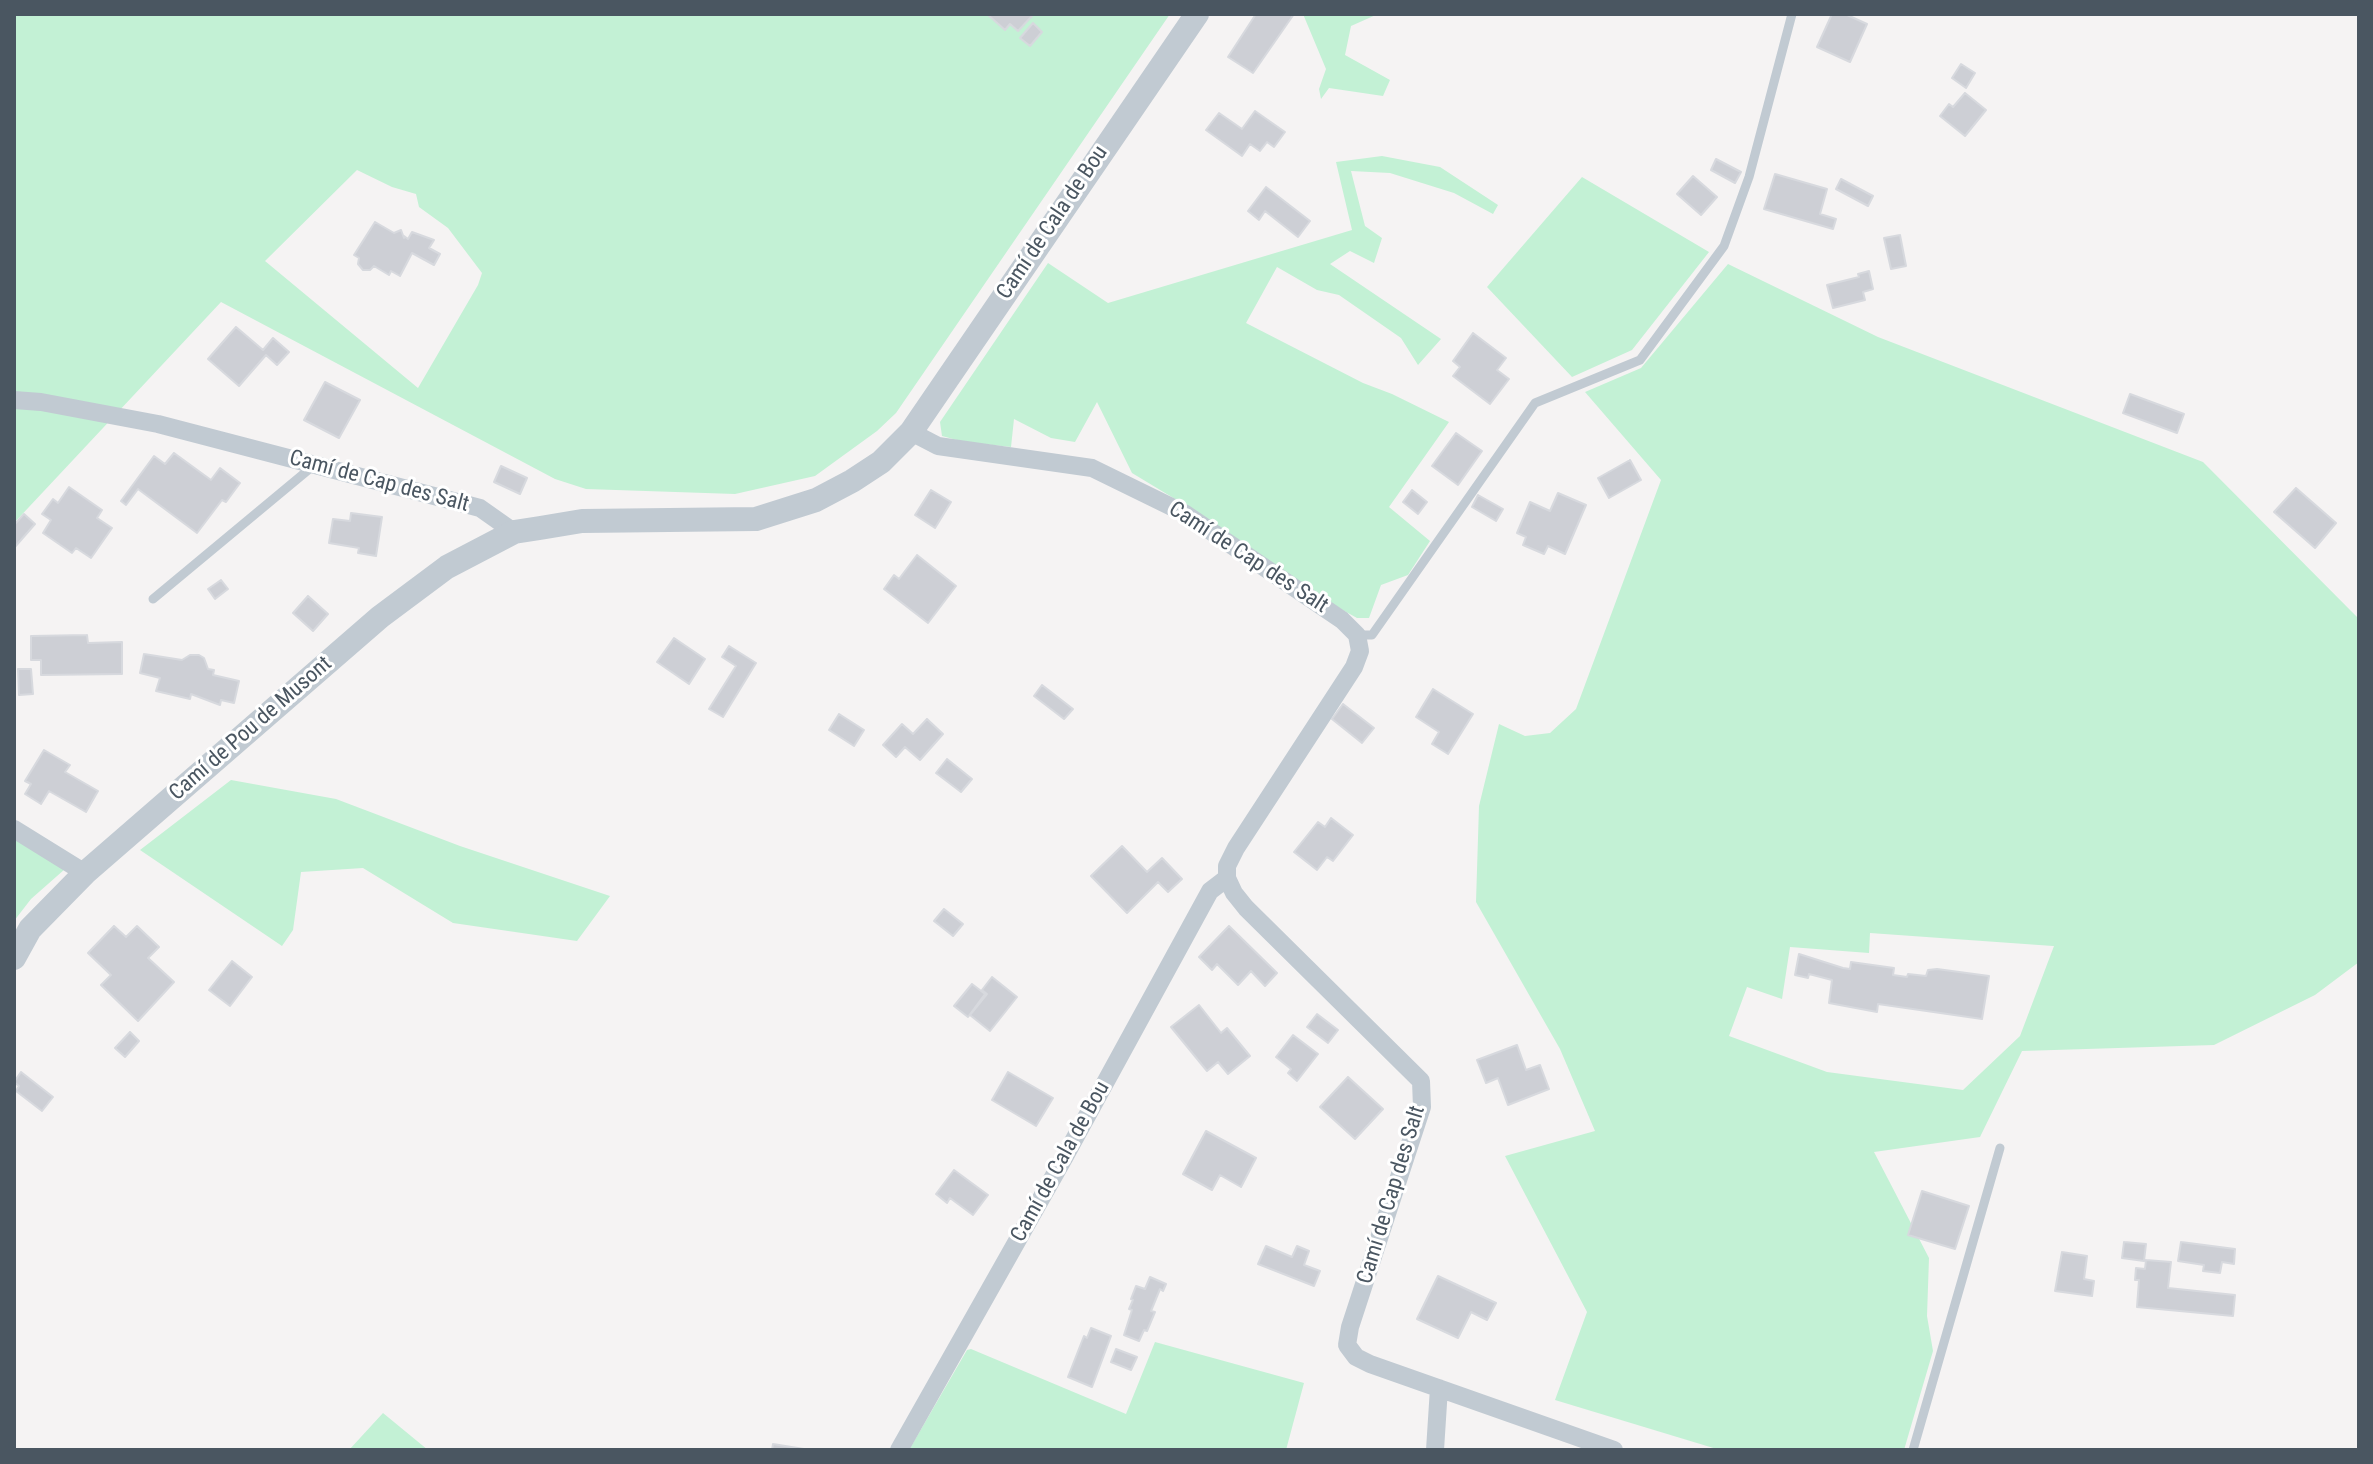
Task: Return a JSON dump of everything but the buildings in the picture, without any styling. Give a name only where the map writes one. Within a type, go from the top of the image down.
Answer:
[{"type":"street","name":"Camí de Cala de Bou","points":[[911,432],[1197,14]]},
{"type":"street","name":"Camí de Cap des Salt","points":[[14,400],[41,402],[158,424],[480,508],[514,532]]},
{"type":"street","points":[[514,532],[582,521],[756,519],[816,500],[852,481],[881,462],[911,432]]},
{"type":"street","name":"Camí de Cap des Salt","points":[[911,432],[938,446],[1092,468],[1184,513],[1342,620],[1357,635]]},
{"type":"street","name":"Camí de Pou de Musont","points":[[14,958],[30,929],[85,873],[380,617],[447,567],[514,532]]},
{"type":"street","points":[[1227,878],[1227,866],[1236,848],[1354,667],[1360,651],[1357,635]]},
{"type":"street","points":[[14,829],[85,873]]},
{"type":"street","name":"Camí de Cala de Bou","points":[[899,1450],[1210,891],[1227,878]]},
{"type":"street","name":"Camí de Cap des Salt","points":[[1227,878],[1246,908],[1421,1081],[1422,1107],[1350,1327],[1347,1345],[1356,1357],[1370,1364],[1614,1450]]},
{"type":"street","points":[[1435,1450],[1439,1388]]},
{"type":"lane","points":[[1357,635],[1372,635],[1535,403],[1640,360],[1724,246],[1749,177],[1792,14]]},
{"type":"lane","points":[[153,599],[314,465]]},
{"type":"lane","points":[[1913,1450],[2000,1148]]},
{"type":"green space","points":[[14,14],[1170,14],[896,413],[877,431],[815,476],[735,494],[586,489],[555,479],[221,302],[14,523]],"holes":[[[357,170],[392,187],[416,194],[419,207],[448,228],[482,273],[418,388],[265,261]]]},
{"type":"green space","points":[[1303,14],[1378,14],[1351,26],[1345,55],[1390,80],[1383,96],[1329,88],[1321,99],[1319,89],[1326,69]]},
{"type":"green space","points":[[1382,156],[1440,167],[1498,205],[1493,214],[1454,193],[1390,173],[1351,171],[1365,226],[1382,238],[1374,263],[1350,251],[1330,264],[1441,339],[1418,365],[1401,338],[1339,295],[1317,290],[1277,267],[1246,323],[1363,383],[1449,422],[1389,507],[1430,541],[1408,575],[1381,585],[1369,618],[1357,618],[1303,588],[1185,505],[1132,473],[1097,402],[1075,442],[1051,438],[1014,419],[1011,447],[964,442],[942,436],[940,422],[1048,263],[1108,303],[1352,230],[1336,162]]},
{"type":"green space","points":[[1582,177],[1709,252],[1632,350],[1572,377],[1487,287]]},
{"type":"green space","points":[[1728,264],[1878,337],[2203,462],[2359,619],[2359,962],[2315,995],[2214,1045],[2022,1051],[1980,1137],[1874,1152],[1929,1258],[1927,1316],[1933,1351],[1904,1450],[1720,1450],[1555,1400],[1587,1312],[1505,1156],[1595,1131],[1560,1049],[1476,902],[1479,806],[1499,724],[1525,736],[1550,733],[1576,709],[1661,480],[1585,392],[1641,368]],"holes":[[[1870,933],[2054,946],[2020,1036],[1963,1090],[1827,1072],[1729,1036],[1747,987],[1782,999],[1790,947],[1869,953]]]},
{"type":"green space","points":[[231,780],[336,799],[460,846],[610,896],[577,941],[453,923],[363,868],[301,872],[293,930],[282,946],[140,850]]},
{"type":"green space","points":[[14,837],[65,869],[31,899],[14,921]]},
{"type":"green space","points":[[1155,1342],[1304,1383],[1286,1450],[909,1450],[967,1350],[971,1349],[1126,1414]]},
{"type":"green space","points":[[383,1413],[428,1450],[349,1450]]}]
